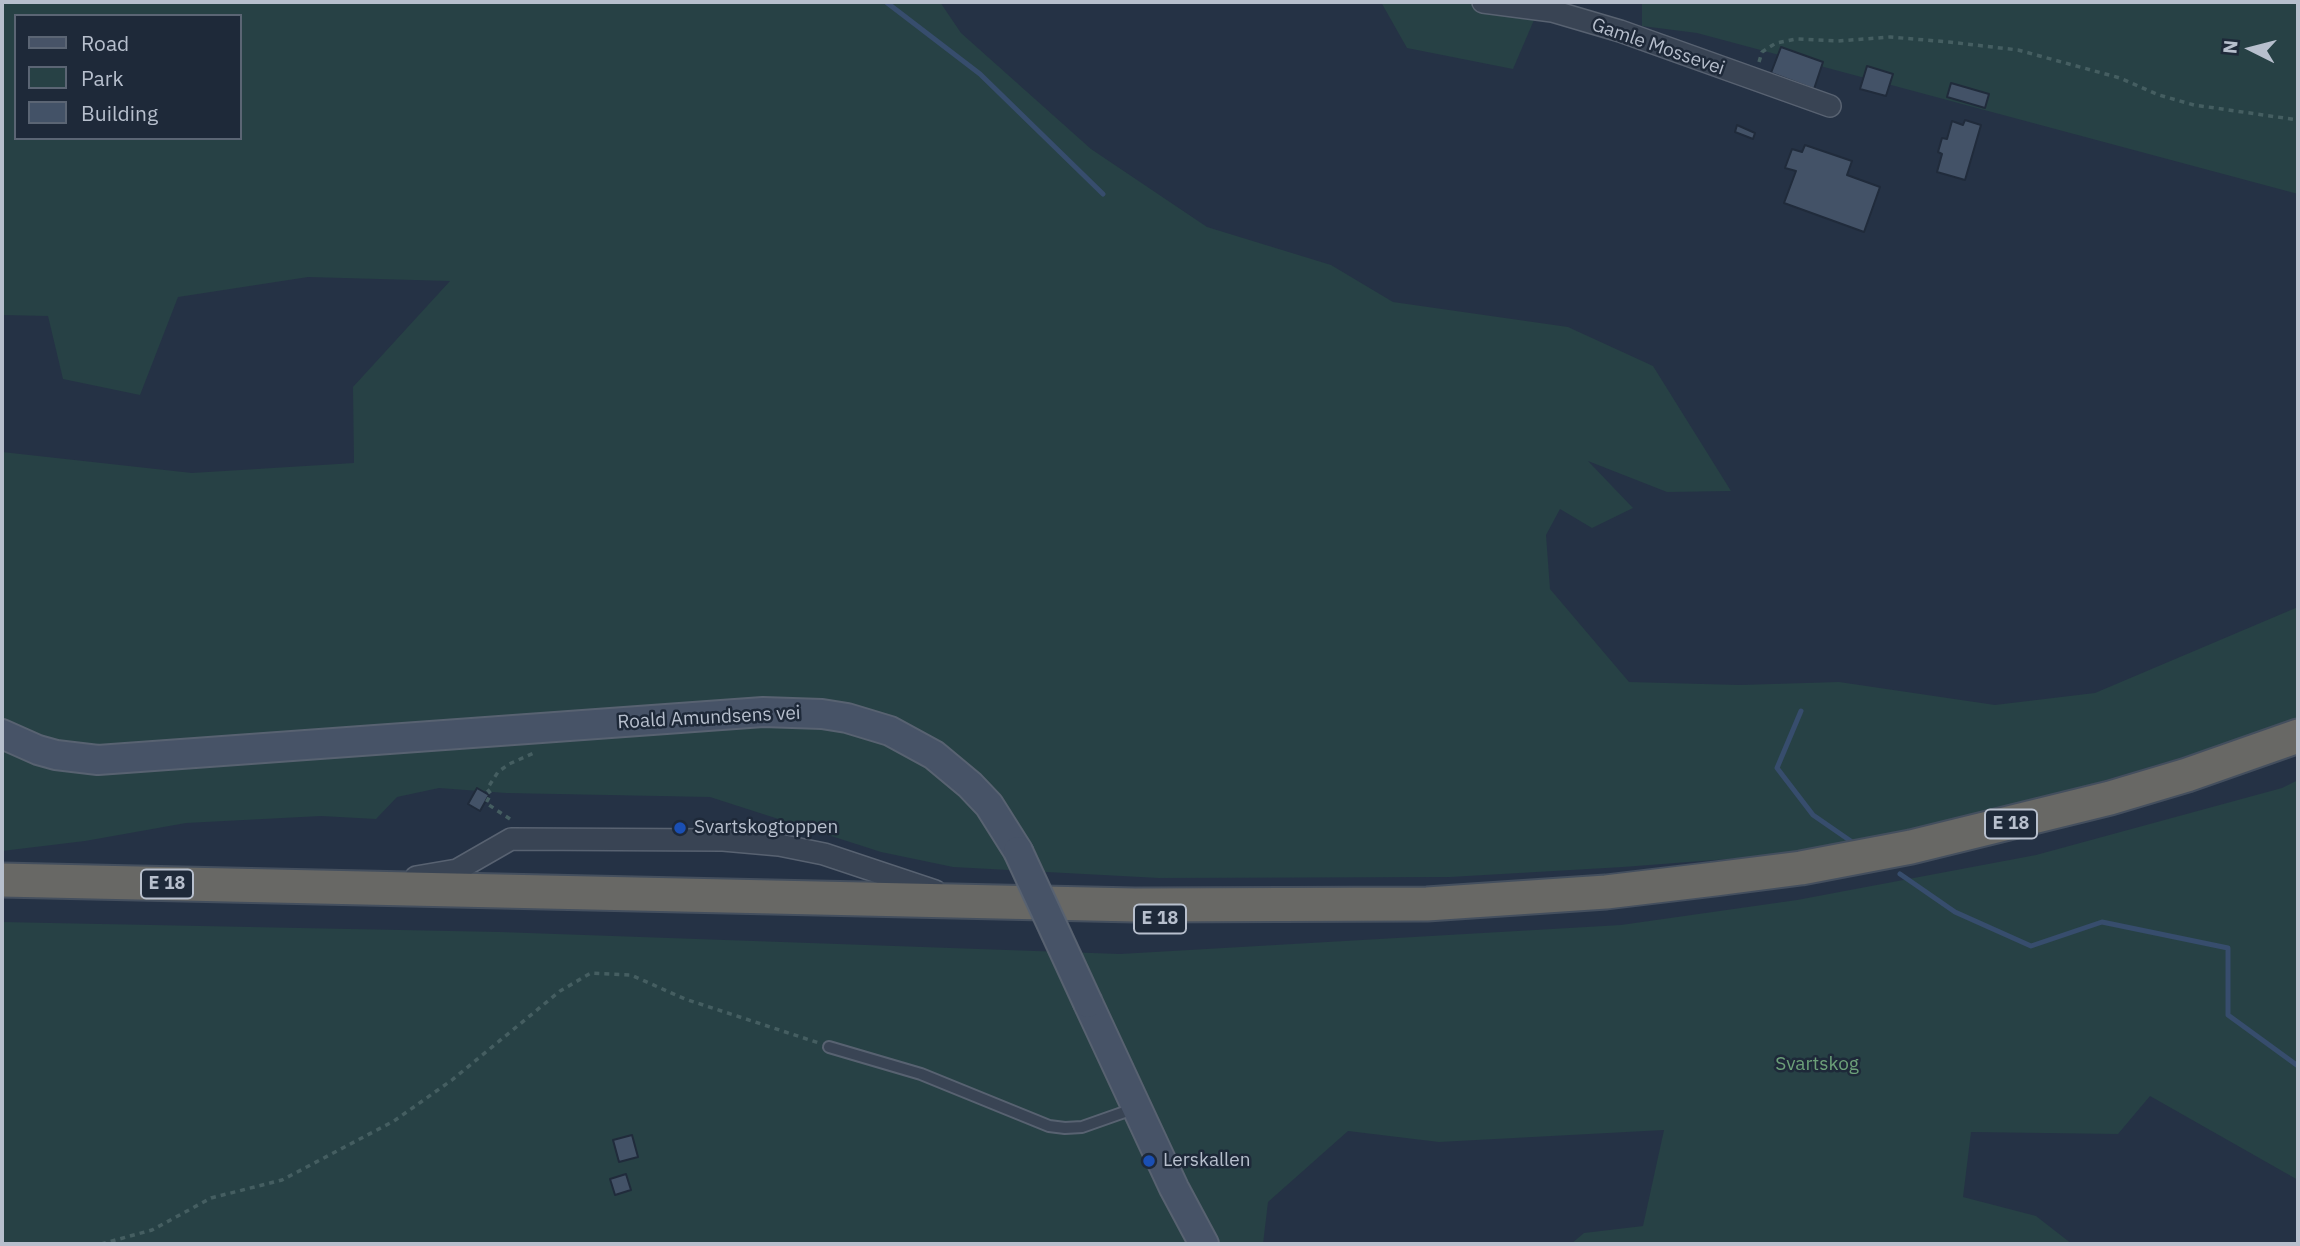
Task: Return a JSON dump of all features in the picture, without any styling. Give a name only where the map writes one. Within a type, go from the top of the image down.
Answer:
[{"type":"highway","name":"E 18","points":[[2,880],[974,902],[1237,906],[1427,904],[1716,880],[1911,848],[2017,823],[2187,775],[2298,736]]},
{"type":"highway","name":"E 18","points":[[2,897],[1130,919],[1346,919],[1542,911],[1721,895],[1916,861],[2022,837],[2194,790],[2298,753]]},
{"type":"main road","name":"Roald Amundsens vei","points":[[2,734],[47,753],[98,760],[763,712],[821,714],[847,718],[890,731],[934,755],[952,769],[989,805],[1018,851],[1174,1188],[1205,1244]]},
{"type":"street","name":"Gamle Mossevei","points":[[1483,2],[1552,10],[1830,106]]},
{"type":"street","points":[[332,887],[436,875],[457,870],[511,839],[723,840],[779,845],[824,854],[900,881],[974,902]]},
{"type":"lane","points":[[829,1047],[920,1074],[1049,1126],[1082,1128],[1136,1108]]},
{"type":"path","points":[[1751,80],[1762,52],[1776,43],[1796,39],[1838,41],[1890,37],[2018,50],[2120,78],[2159,95],[2194,105],[2298,120]]},
{"type":"path","points":[[528,838],[511,820],[486,803],[491,794],[487,789],[498,772],[509,764],[549,746],[549,729]]},
{"type":"path","points":[[101,1244],[152,1230],[211,1198],[282,1180],[394,1121],[452,1080],[560,991],[592,973],[631,975],[685,999],[829,1047]]},
{"type":"green space","points":[[2,2],[940,2],[961,33],[1091,149],[1207,227],[1331,265],[1393,302],[1568,327],[1653,366],[1731,491],[1667,492],[1588,461],[1633,508],[1592,528],[1560,509],[1546,535],[1550,589],[1629,682],[1740,685],[1839,682],[1995,705],[2095,693],[2298,607],[2298,718],[2254,736],[2022,805],[1794,854],[1623,867],[1450,877],[1159,878],[953,867],[881,852],[710,797],[506,793],[439,788],[397,797],[376,819],[321,816],[186,823],[85,841],[2,851],[2,452],[192,473],[354,463],[353,387],[450,281],[308,277],[178,297],[140,395],[63,379],[48,316],[2,315]]},
{"type":"green space","points":[[1381,2],[1516,2],[1537,13],[1513,69],[1407,48]]},
{"type":"green space","points":[[1642,2],[2298,2],[2298,194],[1697,33],[1642,26]]},
{"type":"green space","name":"Svartskog","points":[[2298,780],[2298,1180],[2150,1096],[2118,1134],[1971,1132],[1963,1197],[2036,1216],[2072,1244],[1571,1244],[1584,1233],[1643,1226],[1664,1130],[1439,1142],[1348,1131],[1268,1202],[1263,1244],[2,1244],[2,922],[500,932],[1120,954],[1621,925],[1797,900],[2036,855],[2282,788]]},
{"type":"building","points":[[1781,47],[1823,62],[1814,89],[1771,73]]},
{"type":"building","points":[[1867,66],[1893,74],[1886,96],[1860,89]]},
{"type":"building","points":[[1951,83],[1989,94],[1985,108],[1947,97]]},
{"type":"building","points":[[1965,120],[1981,125],[1965,180],[1937,172],[1942,154],[1938,152],[1942,138],[1947,139],[1952,121],[1963,125]]},
{"type":"building","points":[[1737,125],[1755,133],[1753,139],[1735,132]]},
{"type":"building","points":[[1805,145],[1852,161],[1847,175],[1880,187],[1864,232],[1784,203],[1796,171],[1785,168],[1792,149],[1802,152]]},
{"type":"building","points":[[477,788],[489,795],[480,811],[468,804]]},
{"type":"building","points":[[632,1135],[638,1157],[619,1162],[613,1140]]},
{"type":"building","points":[[626,1174],[631,1190],[615,1195],[610,1179]]},
{"type":"waterway","points":[[886,2],[980,74],[1103,194]]},
{"type":"waterway","points":[[1801,711],[1777,768],[1813,815],[1855,844]]},
{"type":"waterway","points":[[1900,874],[1955,912],[2031,946],[2102,922],[2228,948],[2228,1015],[2298,1066]]},
{"type":"place","name":"Svartskogtoppen","points":[[680,828]]},
{"type":"place","name":"Lerskallen","points":[[1149,1161]]}]
